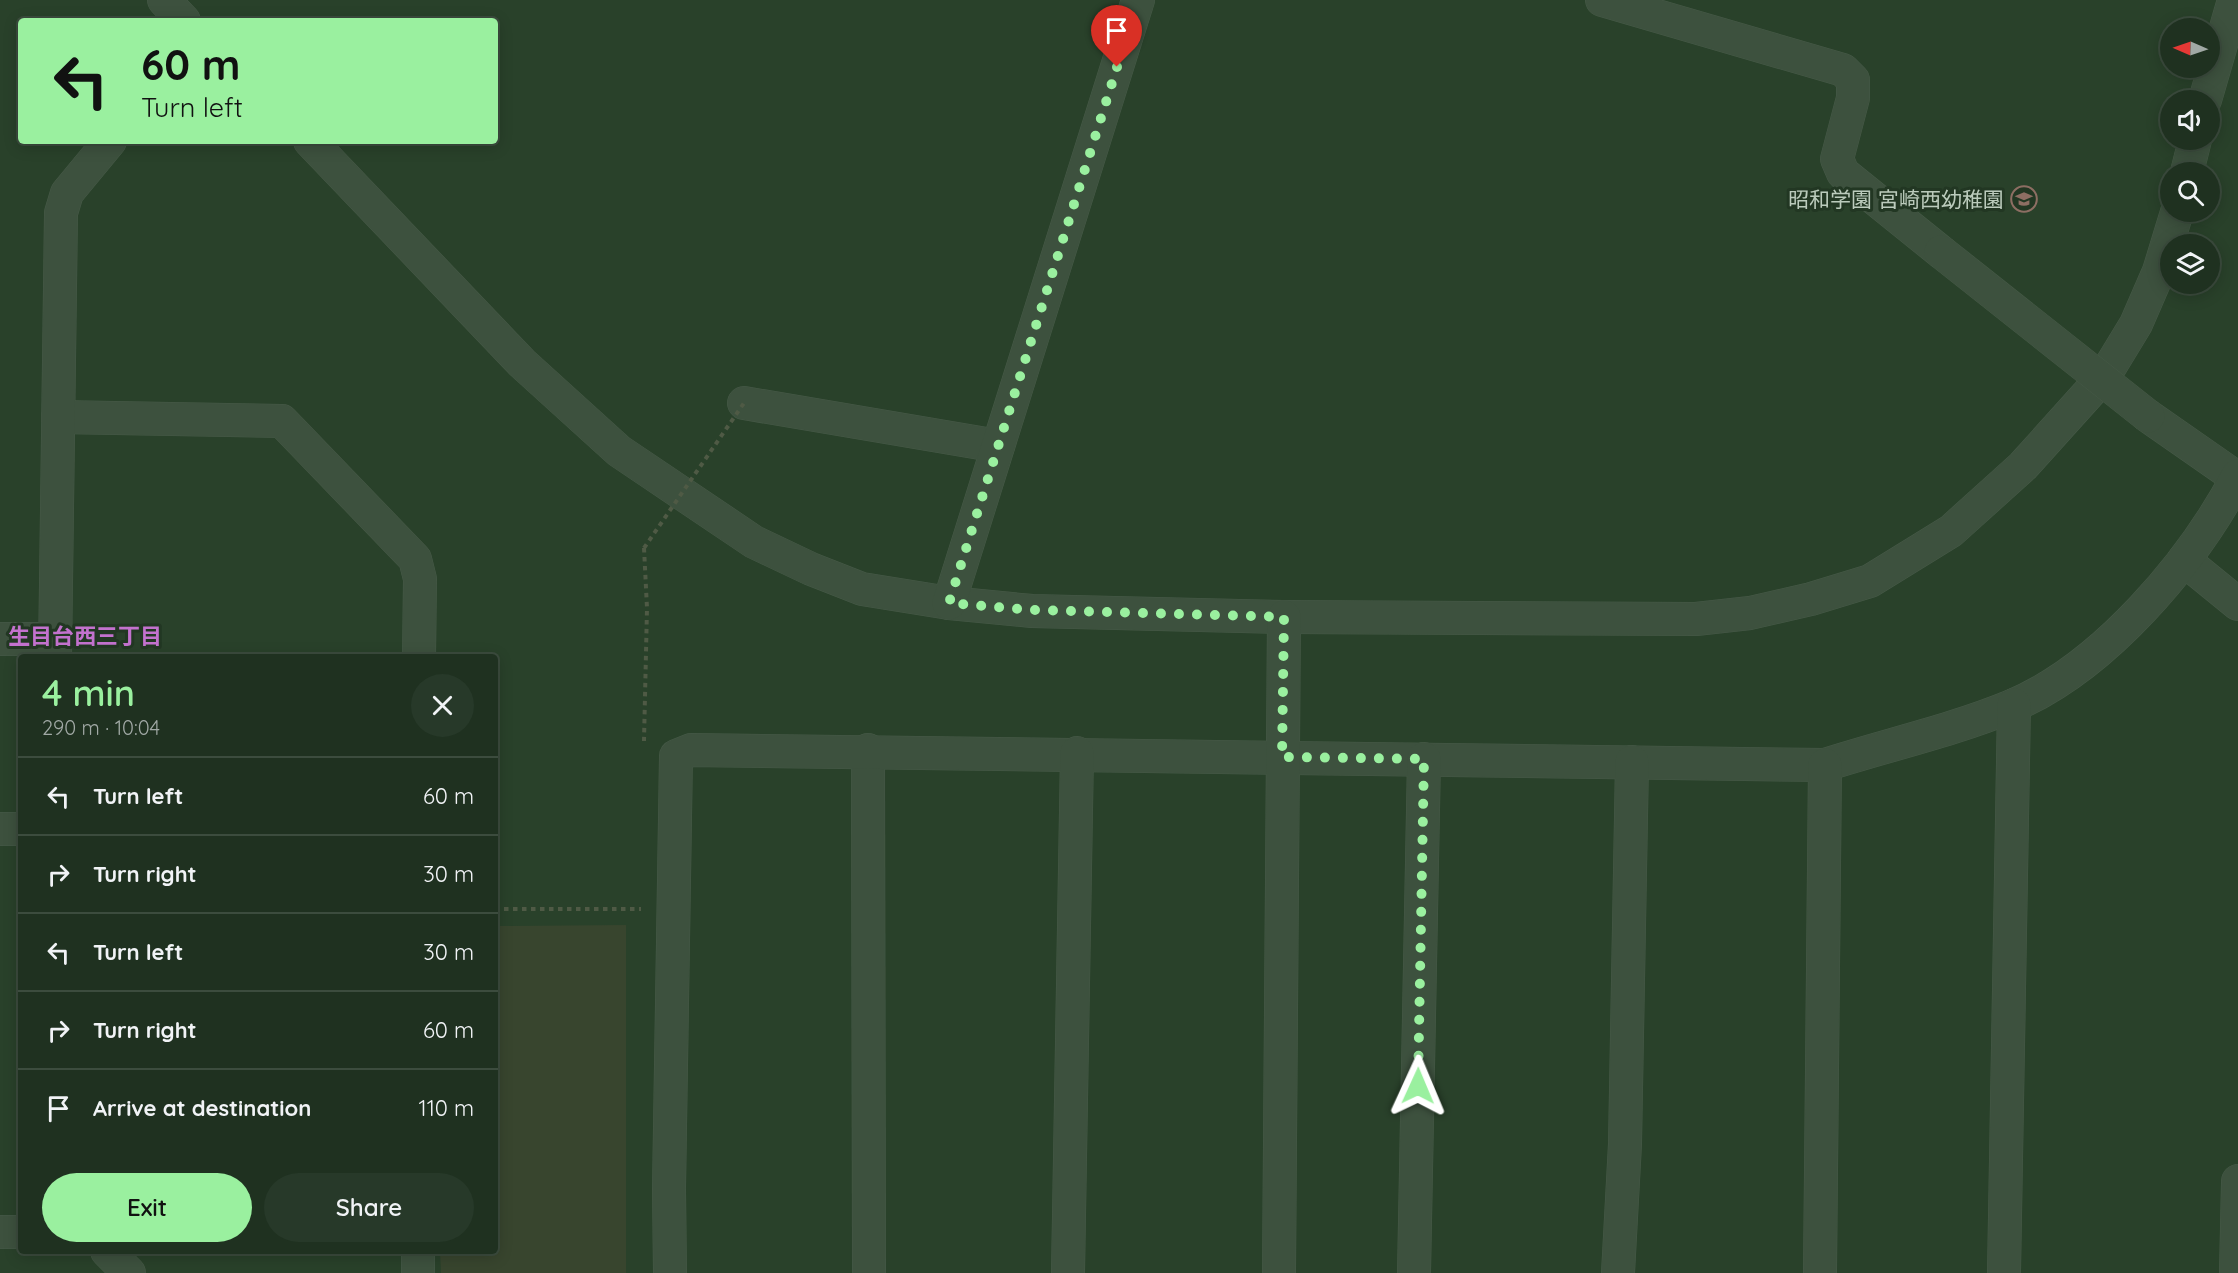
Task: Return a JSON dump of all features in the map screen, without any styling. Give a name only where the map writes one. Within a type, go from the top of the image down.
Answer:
[{"type":"street","points":[[165,0],[181,18]]},
{"type":"street","points":[[949,603],[1138,0]]},
{"type":"street","points":[[670,1273],[669,1189],[676,756],[691,750],[868,750],[1825,765],[1952,729],[2014,705],[2064,676],[2118,633],[2159,592],[2184,560],[2223,506],[2237,477],[2148,416],[1843,173],[1837,159],[1853,98],[1853,80],[1843,70],[1602,0]]},
{"type":"street","points":[[2208,90],[2234,0]]},
{"type":"street","points":[[0,639],[55,648],[61,213],[66,193],[107,144]]},
{"type":"street","points":[[313,144],[522,363],[619,451],[754,542],[811,569],[862,589],[949,603],[1032,610],[1284,617],[1696,619],[1760,610],[1811,599],[1870,581],[1951,531],[2023,466],[2105,375],[2136,324],[2158,272],[2174,222]]},
{"type":"street","points":[[744,403],[998,446]]},
{"type":"street","points":[[58,417],[282,421],[415,559],[420,579],[419,654]]},
{"type":"street","points":[[2184,560],[2238,604]]},
{"type":"street","points":[[1279,1273],[1284,617]]},
{"type":"street","points":[[2004,1273],[2014,705]]},
{"type":"street","points":[[868,750],[869,1273]]},
{"type":"street","points":[[1068,1273],[1077,753]]},
{"type":"street","points":[[1414,1273],[1424,759]]},
{"type":"street","points":[[1618,1273],[1626,1144],[1632,762]]},
{"type":"street","points":[[1821,1273],[1825,765]]},
{"type":"street","points":[[0,829],[18,829]]},
{"type":"street","points":[[2236,1273],[2238,1181]]},
{"type":"street","points":[[0,1232],[18,1232]]},
{"type":"street","points":[[110,1254],[129,1273]]},
{"type":"street","points":[[418,1254],[418,1273]]},
{"type":"path","points":[[644,548],[744,403]]},
{"type":"path","points":[[498,909],[641,909]]},
{"type":"green space","points":[[626,925],[626,1273],[441,1273],[440,1254],[498,1254],[498,926]]},
{"type":"place","name":"昭和学園 宮崎西幼稚園","points":[[2024,199]]},
{"type":"district","name":"生目台西三丁目","points":[[85,636]]},
{"type":"route","points":[[1117,67],[949,603],[1032,610],[1284,617],[1282,757],[1424,759],[1418,1086]]}]
